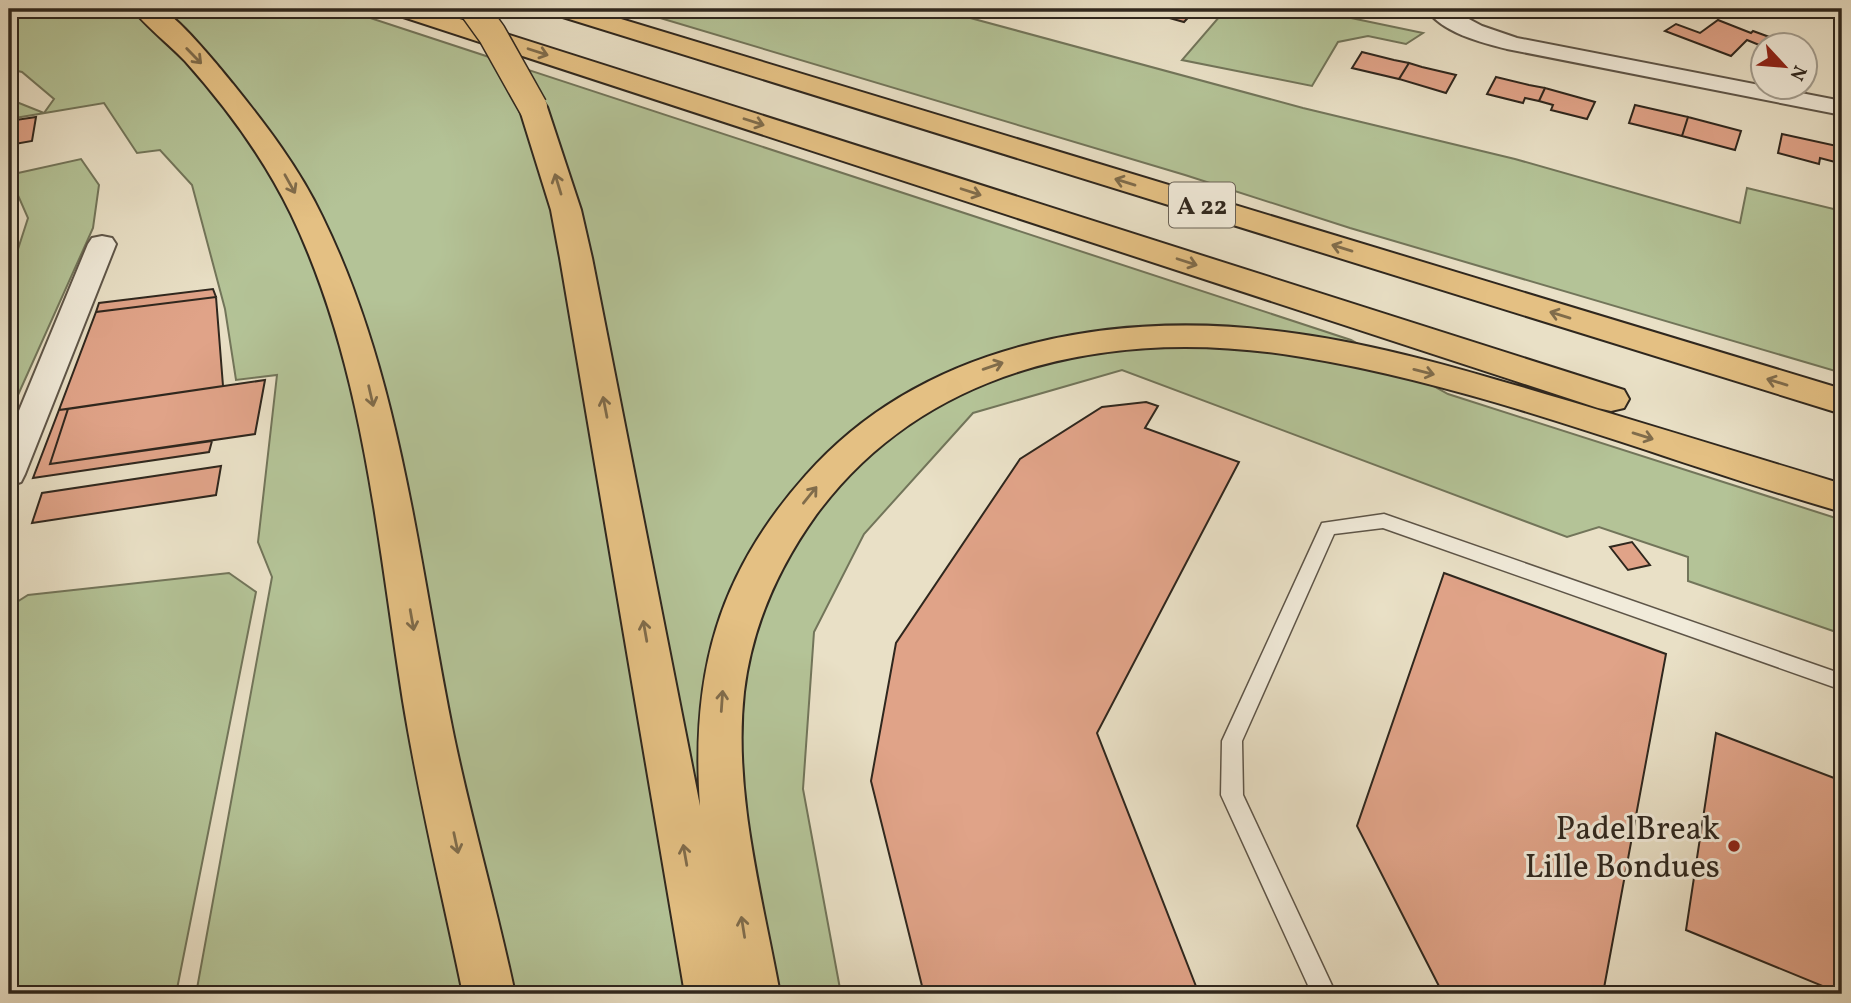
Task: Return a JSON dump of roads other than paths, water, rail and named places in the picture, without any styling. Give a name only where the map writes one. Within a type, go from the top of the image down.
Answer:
[{"type":"highway","points":[[145,9],[201,62],[255,126],[299,199],[342,292],[364,366],[390,483],[426,705],[489,994]]},
{"type":"highway","name":"A 22","points":[[403,9],[1842,475]]},
{"type":"highway","points":[[474,9],[509,62],[533,107],[566,210],[711,994]]},
{"type":"highway","name":"A 22","points":[[562,9],[1842,402]]},
{"type":"highway","points":[[754,994],[723,788],[721,696],[733,636],[768,555],[813,490],[843,457],[875,430],[908,406],[948,384],[993,366],[1048,350],[1101,340],[1161,334],[1262,339],[1334,350],[1433,374],[1842,498]]},
{"type":"street","points":[[1437,9],[1453,21],[1476,32],[1515,44],[1842,108]]},
{"type":"street","points":[[9,474],[16,440],[102,244]]},
{"type":"lane","points":[[1324,994],[1232,795],[1233,741],[1328,528],[1384,521],[1842,682]]},
{"type":"place","name":"PadelBreak Lille Bondues","points":[[1734,846]]}]
